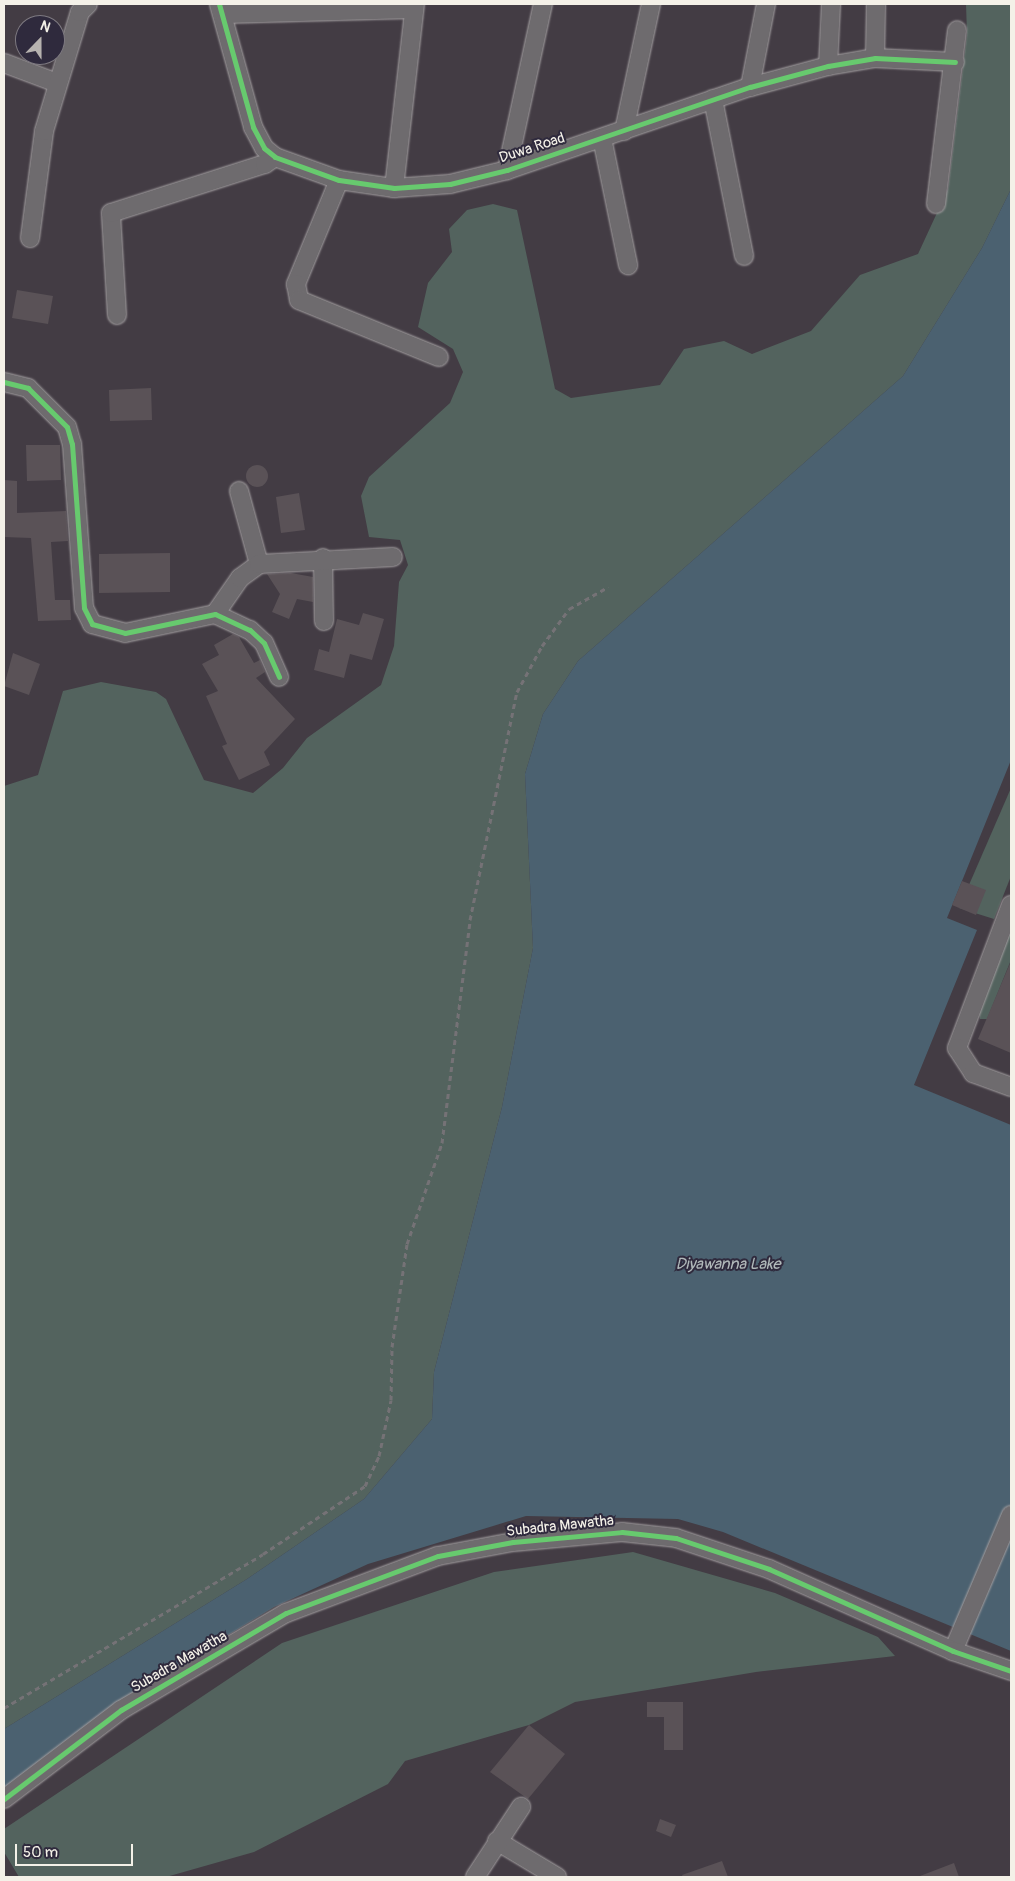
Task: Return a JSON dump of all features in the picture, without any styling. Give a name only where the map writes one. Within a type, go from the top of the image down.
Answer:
[{"type":"street","points":[[30,238],[44,131],[80,12],[88,4]]},
{"type":"street","points":[[507,170],[543,4]]},
{"type":"street","points":[[624,131],[651,4]]},
{"type":"street","points":[[750,87],[766,4]]},
{"type":"street","points":[[828,66],[831,4]]},
{"type":"street","points":[[875,58],[876,4]]},
{"type":"street","name":"Duwa Road","points":[[394,188],[414,6],[221,9],[253,127],[264,148],[276,157],[339,180],[394,188],[450,184],[507,170],[750,87],[828,66],[875,58],[954,62]]},
{"type":"street","points":[[936,204],[957,30]]},
{"type":"street","points":[[4,63],[57,83]]},
{"type":"street","points":[[713,99],[744,256]]},
{"type":"street","points":[[602,138],[628,265]]},
{"type":"street","points":[[117,315],[111,213],[265,164],[276,157]]},
{"type":"street","points":[[339,180],[296,284],[299,300],[439,357]]},
{"type":"street","points":[[4,382],[28,388],[67,427],[72,444],[84,608],[92,624],[125,632],[215,614],[250,630],[264,643],[279,677]]},
{"type":"street","points":[[239,491],[259,564]]},
{"type":"street","points":[[215,614],[240,578],[259,564],[323,558],[393,557]]},
{"type":"street","points":[[323,558],[324,621]]},
{"type":"street","points":[[1011,905],[957,1048],[973,1073],[1011,1087]]},
{"type":"street","points":[[955,1646],[1011,1515]]},
{"type":"street","name":"Subadra Mawatha","points":[[4,1799],[121,1710],[286,1614],[438,1556],[513,1542],[622,1532],[676,1538],[769,1569],[1011,1671]]},
{"type":"street","points":[[474,1877],[521,1807]]},
{"type":"street","points":[[497,1841],[557,1877]]},
{"type":"path","points":[[4,1708],[263,1554],[365,1486],[380,1456],[391,1400],[392,1347],[407,1244],[442,1143],[470,920],[517,692],[542,646],[570,609],[608,587]]},
{"type":"shaded area","points":[[966,4],[1011,4],[1011,189],[982,248],[903,376],[578,661],[543,714],[525,774],[533,948],[502,1107],[434,1372],[432,1419],[364,1499],[247,1579],[4,1729],[4,786],[38,775],[63,691],[101,682],[156,692],[166,699],[204,780],[253,793],[283,768],[307,738],[381,685],[394,646],[399,582],[408,565],[400,540],[369,537],[361,496],[369,477],[450,403],[463,372],[453,349],[418,327],[428,283],[452,252],[449,229],[467,210],[493,204],[517,210],[555,389],[571,398],[660,385],[684,349],[724,341],[752,354],[811,331],[860,275],[918,254],[948,189],[967,34]]},
{"type":"shaded area","points":[[1011,788],[1011,876],[994,919],[959,908]]},
{"type":"shaded area","points":[[1011,929],[1011,960],[987,1019],[980,1019],[979,1011]]},
{"type":"shaded area","points":[[633,1552],[775,1593],[878,1637],[895,1656],[756,1672],[575,1702],[529,1725],[405,1761],[388,1784],[254,1852],[166,1877],[19,1877],[4,1852],[4,1829],[282,1643],[494,1572]]},
{"type":"water","name":"Diyawanna Lake","points":[[1011,189],[1011,760],[947,918],[977,930],[914,1085],[1011,1125],[1011,1651],[723,1532],[678,1519],[526,1516],[368,1564],[274,1607],[125,1698],[4,1792],[4,1729],[247,1579],[364,1499],[432,1419],[434,1372],[502,1107],[533,948],[525,774],[543,714],[578,661],[903,376],[982,248]]},
{"type":"building","points":[[17,290],[53,296],[48,324],[12,318]]},
{"type":"building","points":[[151,388],[152,420],[110,421],[109,390]]},
{"type":"building","points":[[26,445],[60,445],[61,480],[27,481]]},
{"type":"building","points":[[257,465],[265,468],[268,476],[265,484],[257,487],[249,484],[246,476],[249,468]]},
{"type":"building","points":[[4,480],[17,481],[17,513],[66,511],[68,541],[51,542],[55,600],[70,600],[71,620],[38,621],[31,538],[4,537]]},
{"type":"building","points":[[299,493],[305,530],[281,533],[276,497]]},
{"type":"building","points":[[170,553],[170,592],[99,593],[99,554]]},
{"type":"building","points":[[291,573],[313,577],[313,602],[297,599],[289,619],[272,612],[280,594],[267,574]]},
{"type":"building","points":[[363,613],[384,619],[372,660],[350,654],[344,678],[314,670],[319,649],[329,652],[337,619],[359,625]]},
{"type":"building","points":[[233,634],[239,637],[254,663],[260,660],[265,672],[256,678],[295,719],[264,752],[270,765],[239,780],[222,746],[227,744],[206,696],[218,691],[202,664],[219,655],[214,645]]},
{"type":"building","points":[[13,653],[40,664],[29,695],[4,686]]},
{"type":"building","points":[[962,881],[986,890],[976,915],[952,905]]},
{"type":"building","points":[[1011,961],[1011,1053],[978,1039]]},
{"type":"building","points":[[647,1702],[683,1702],[683,1750],[664,1750],[664,1717],[647,1717]]},
{"type":"building","points":[[529,1725],[565,1754],[528,1799],[490,1772]]},
{"type":"building","points":[[660,1819],[676,1825],[671,1837],[656,1831]]},
{"type":"building","points":[[722,1861],[728,1877],[683,1877],[682,1875]]},
{"type":"building","points":[[954,1863],[959,1877],[920,1877],[920,1876]]},
{"type":"cycle path","points":[[219,4],[253,127],[264,148],[275,157],[339,180],[394,188],[450,184],[507,170],[750,87],[828,66],[875,58],[955,62]]},
{"type":"cycle path","points":[[4,382],[28,388],[67,427],[72,444],[84,608],[92,624],[125,633],[215,614],[250,630],[264,643],[279,677]]},
{"type":"cycle path","points":[[4,1799],[121,1710],[286,1613],[438,1556],[513,1542],[622,1532],[676,1538],[769,1569],[953,1651],[1011,1671]]}]
